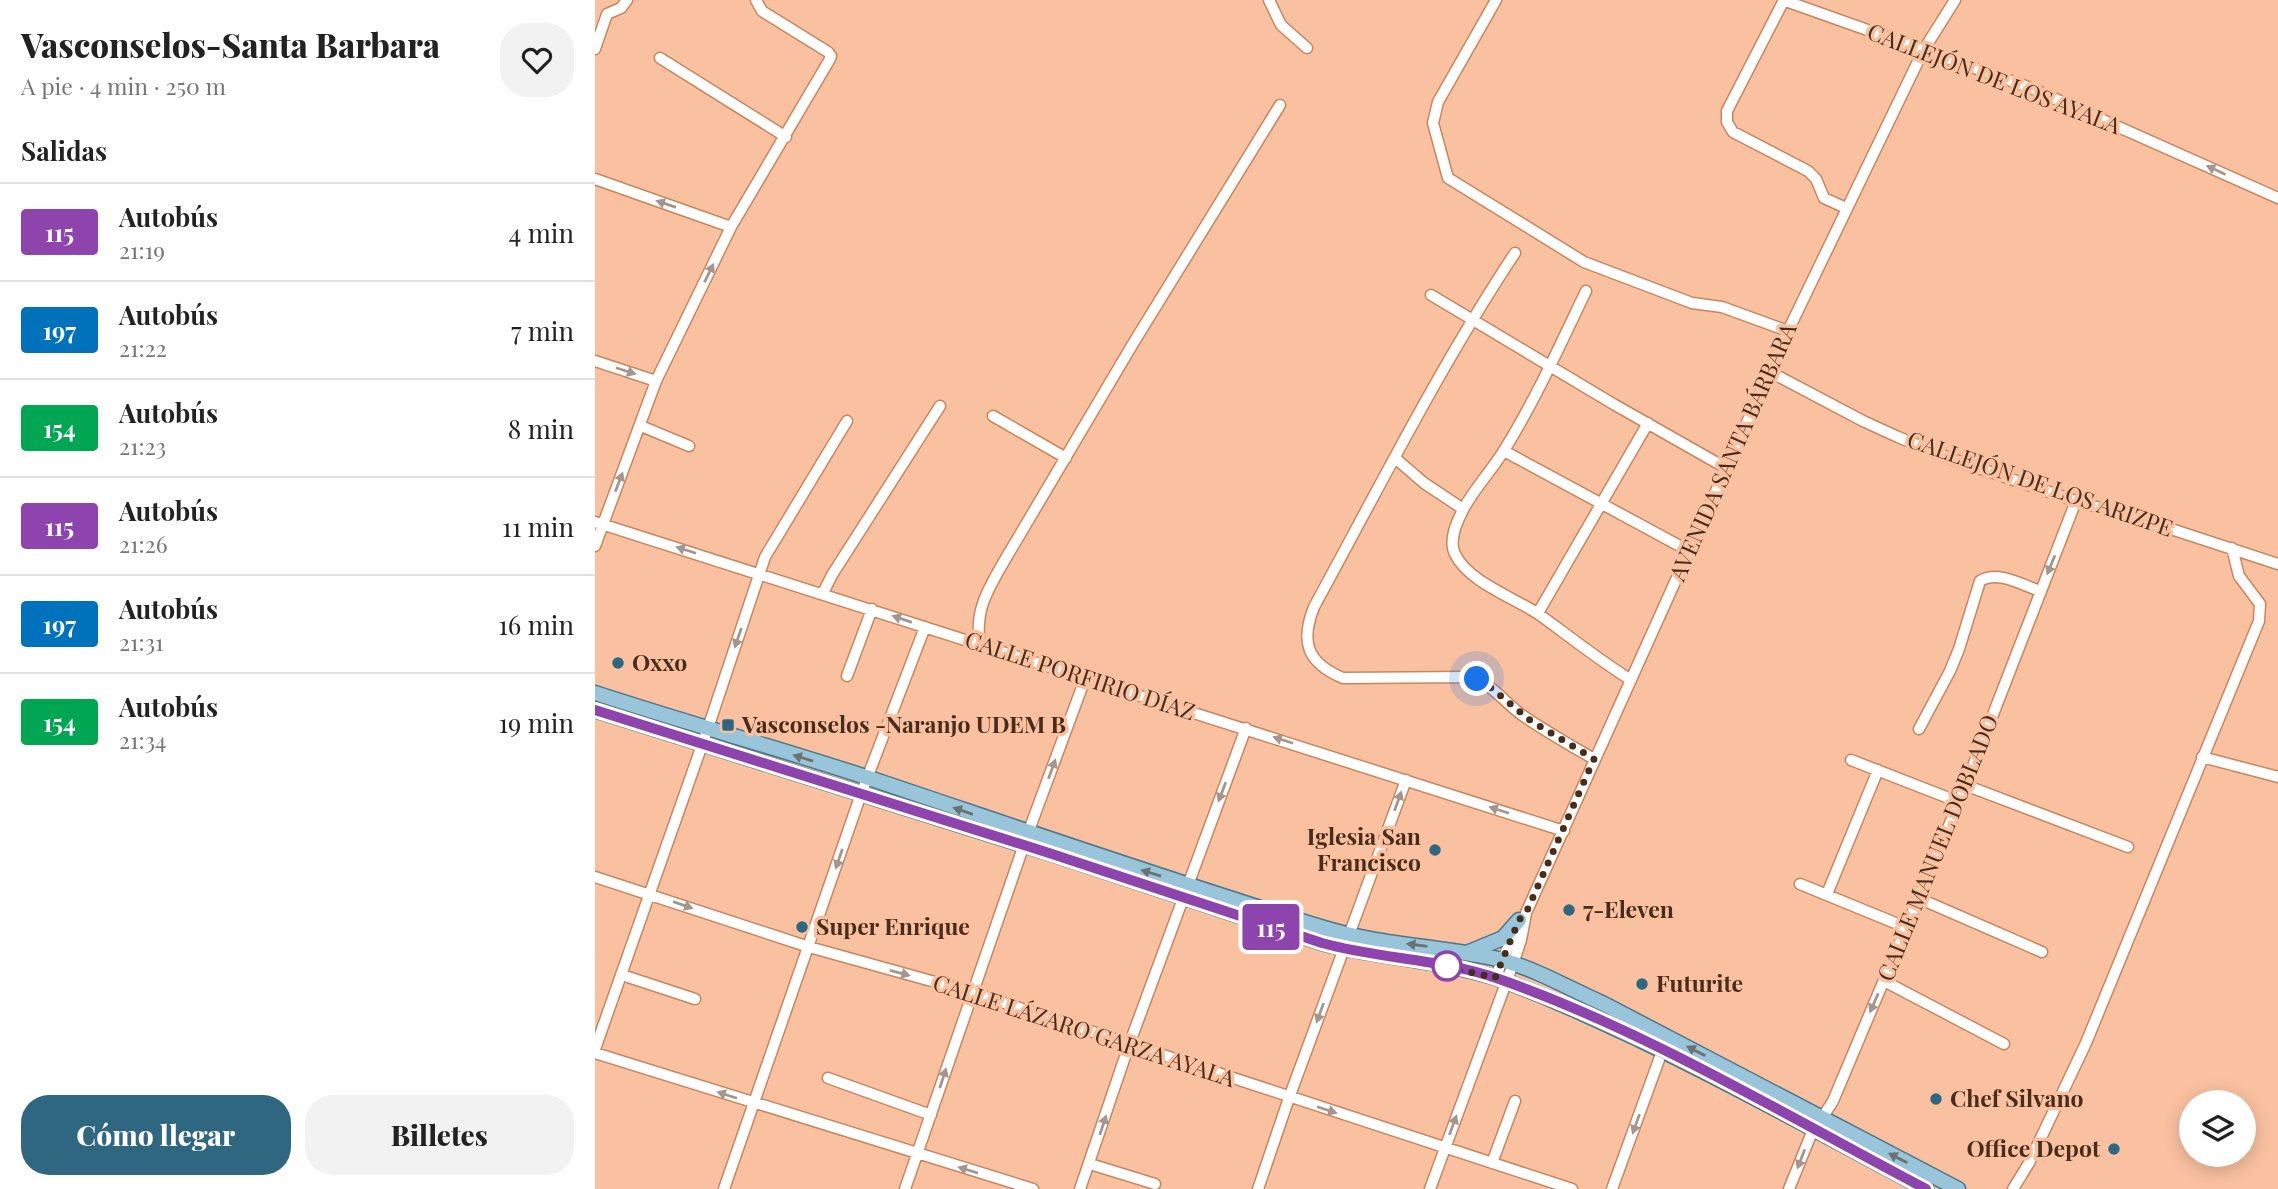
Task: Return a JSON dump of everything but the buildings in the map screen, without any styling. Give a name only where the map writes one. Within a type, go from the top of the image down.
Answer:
[{"type":"main road","points":[[595,693],[868,778],[1182,899],[1343,948],[1441,965],[1501,980],[1665,1043]]},
{"type":"main road","points":[[595,710],[861,794],[1187,884],[1348,934],[1508,962],[1604,1004],[1665,1043],[1818,1124],[1958,1189]]},
{"type":"main road","points":[[1467,953],[1503,938],[1523,916]]},
{"type":"main road","points":[[1818,1124],[1926,1189]]},
{"type":"street","points":[[595,10],[607,14],[621,8],[627,0]]},
{"type":"street","points":[[595,546],[599,523],[641,426],[656,381],[731,227],[831,56],[762,11],[756,0]]},
{"type":"street","points":[[1269,0],[1281,25],[1307,48]]},
{"type":"street","points":[[1496,0],[1438,102],[1433,123],[1448,178],[1584,262],[1692,303],[1722,307],[1787,331]]},
{"type":"street","points":[[1784,0],[1727,111],[1727,122],[1733,132],[1808,171],[1816,179],[1824,198],[1846,208]]},
{"type":"street","name":"CALLEJÓN DE LOS AYALA","points":[[1784,0],[2042,92],[2278,198]]},
{"type":"street","name":"AVENIDA SANTA BÁRBARA","points":[[1430,1189],[1501,980],[1521,940],[1523,916],[1564,831],[1787,331],[1923,51],[1955,0]]},
{"type":"street","points":[[595,49],[607,14]]},
{"type":"street","points":[[660,58],[786,137]]},
{"type":"street","points":[[980,645],[978,618],[991,585],[1280,105]]},
{"type":"street","points":[[595,179],[731,227]]},
{"type":"street","points":[[1515,253],[1472,319],[1395,458],[1314,607],[1307,624],[1306,637],[1309,651],[1330,673],[1343,678],[1477,679],[1525,717],[1594,759]]},
{"type":"street","points":[[1586,291],[1504,451],[1463,509],[1452,538],[1452,546],[1458,560],[1472,573],[1538,613],[1597,659],[1631,680]]},
{"type":"street","points":[[1431,295],[1726,468]]},
{"type":"street","points":[[595,361],[656,381]]},
{"type":"street","name":"CALLEJÓN DE LOS ARIZPE","points":[[1770,372],[1898,437],[2076,501],[2232,548],[2278,565]]},
{"type":"street","points":[[823,593],[940,406]]},
{"type":"street","points":[[993,416],[1066,458]]},
{"type":"street","points":[[847,421],[765,557],[595,1051],[753,1103],[1033,1189]]},
{"type":"street","points":[[1538,613],[1648,423]]},
{"type":"street","points":[[641,426],[689,446]]},
{"type":"street","points":[[1504,451],[1689,551]]},
{"type":"street","points":[[1395,458],[1463,509]]},
{"type":"street","name":"CALLE MANUEL DOBLADO","points":[[1789,1189],[1818,1124],[1833,1101],[1959,802],[2076,501]]},
{"type":"street","name":"CALLE PORFIRIO DÍAZ","points":[[599,523],[1564,831]]},
{"type":"street","points":[[2013,1189],[2029,1163],[2085,1043],[2260,614],[2257,599],[2239,576],[2232,548]]},
{"type":"street","points":[[1919,729],[1954,660],[1980,581],[1987,577],[2000,577],[2040,591]]},
{"type":"street","points":[[847,676],[872,609]]},
{"type":"street","points":[[724,1189],[861,794],[925,627]]},
{"type":"street","points":[[905,1189],[971,992],[1085,679]]},
{"type":"street","points":[[1080,1189],[1187,884],[1247,728]]},
{"type":"street","points":[[2202,757],[2278,777]]},
{"type":"street","points":[[1851,760],[1959,802]]},
{"type":"street","points":[[1827,894],[1878,770]]},
{"type":"street","points":[[1258,1189],[1406,779]]},
{"type":"street","points":[[1965,785],[2128,848]]},
{"type":"street","name":"CALLE LÁZARO GARZA AYALA","points":[[595,877],[809,947],[971,992],[1572,1189]]},
{"type":"street","points":[[1800,884],[1905,927]]},
{"type":"street","points":[[1918,898],[2042,952]]},
{"type":"street","points":[[622,975],[695,999]]},
{"type":"street","points":[[1884,981],[2004,1044]]},
{"type":"street","points":[[1612,1189],[1665,1043]]},
{"type":"street","points":[[828,1079],[931,1115]]},
{"type":"street","points":[[1492,1163],[1515,1101]]},
{"type":"street","points":[[1090,1164],[1155,1184]]},
{"type":"bus line","name":"115","points":[[595,710],[1049,853],[1322,943],[1441,965],[1495,978],[1537,993],[1597,1018],[1684,1061],[1926,1189]]},
{"type":"place","name":"Oxxo","points":[[618,663]]},
{"type":"place","name":"Vasconselos -Naranjo UDEM B","points":[[728,725]]},
{"type":"place","name":"Iglesia San Francisco","points":[[1435,850]]},
{"type":"place","name":"7-Eleven","points":[[1569,910]]},
{"type":"place","name":"Super Enrique","points":[[802,927]]},
{"type":"place","name":"Futurite","points":[[1642,984]]},
{"type":"place","name":"Chef Silvano","points":[[1936,1099]]},
{"type":"place","name":"Office Depot","points":[[2114,1149]]},
{"type":"route","points":[[1447,966],[1441,965],[1495,978],[1519,920],[1526,913],[1564,831],[1594,759],[1519,713],[1477,679]]}]
